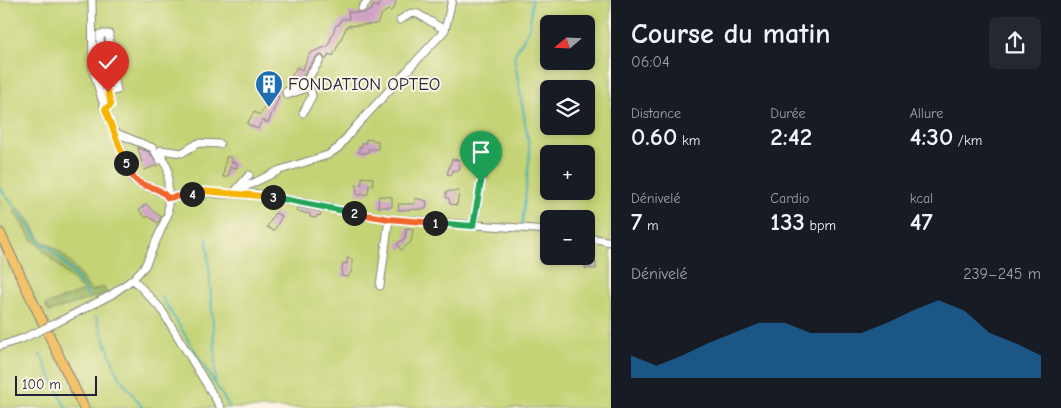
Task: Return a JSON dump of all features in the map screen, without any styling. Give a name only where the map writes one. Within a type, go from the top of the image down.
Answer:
[{"type":"main road","points":[[0,233],[84,408]]},
{"type":"main road","points":[[0,245],[19,274]]},
{"type":"street","points":[[92,0],[94,70],[105,109],[133,178],[142,186],[165,194],[168,198]]},
{"type":"street","points":[[362,8],[368,0]]},
{"type":"street","points":[[234,192],[280,170],[328,155],[338,148],[445,30],[452,0]]},
{"type":"street","points":[[400,20],[411,13],[418,14],[445,30]]},
{"type":"street","points":[[104,34],[105,61],[111,105],[105,109]]},
{"type":"street","points":[[303,113],[312,96],[311,91],[307,88],[288,95],[286,92],[307,80],[320,60]]},
{"type":"street","points":[[116,133],[153,148],[169,167]]},
{"type":"street","points":[[0,346],[24,338],[58,322],[111,295],[133,280],[145,266],[168,214],[169,167],[161,150],[182,152],[198,143],[220,144]]},
{"type":"street","points":[[473,226],[486,155]]},
{"type":"street","points":[[234,192],[248,175]]},
{"type":"street","points":[[168,198],[202,191],[234,192],[257,194],[389,219],[540,230]]},
{"type":"street","points":[[380,286],[389,219]]},
{"type":"street","points":[[595,238],[611,242]]},
{"type":"street","points":[[133,280],[161,309],[221,408]]},
{"type":"green space","points":[[0,0],[611,0],[611,408],[0,408]]},
{"type":"green space","points":[[19,208],[30,221],[41,241],[49,244],[63,255],[91,291],[104,287],[107,293],[49,312],[45,305],[83,291],[31,238],[14,212]]},
{"type":"building","points":[[381,0],[396,0],[395,6],[391,11],[388,10],[382,14],[377,24],[347,26],[333,56],[329,54],[326,60],[322,55],[317,56],[303,76],[294,81],[290,79],[297,67],[302,70],[310,53],[328,46],[336,25],[339,25],[341,19],[349,19],[348,12],[364,13],[371,10],[374,5],[378,7]]},
{"type":"building","name":"FONDATION OPTEO","points":[[276,88],[280,90],[277,96],[279,97],[268,123],[262,120],[258,129],[247,124],[254,112],[260,115]]},
{"type":"building","points":[[366,139],[378,141],[378,149],[368,149],[368,153],[359,153],[359,147],[362,147],[362,143],[366,143]]},
{"type":"building","points":[[138,148],[149,152],[158,165],[144,170]]},
{"type":"building","points":[[226,157],[231,157],[231,162],[237,163],[237,168],[230,167],[228,177],[223,177]]},
{"type":"building","points":[[452,159],[459,160],[460,165],[459,171],[453,170],[452,175],[447,174]]},
{"type":"building","points":[[362,177],[373,178],[372,186],[369,185],[368,194],[357,195],[356,185],[362,184]]},
{"type":"building","points":[[459,191],[457,205],[450,204],[449,198],[446,198],[446,192]]},
{"type":"building","points":[[379,196],[392,197],[392,207],[378,207]]},
{"type":"building","points":[[415,198],[427,201],[426,209],[398,210],[399,204],[415,204]]},
{"type":"building","points":[[146,204],[161,216],[158,223],[148,216],[146,218],[139,210]]},
{"type":"building","points":[[297,207],[321,212],[320,216],[317,215],[316,218],[310,217],[310,214],[296,211]]},
{"type":"building","points":[[275,213],[282,216],[274,231],[267,227]]},
{"type":"building","points":[[406,228],[413,229],[411,242],[401,250],[397,244],[405,238]]},
{"type":"building","points":[[347,258],[352,259],[352,270],[348,277],[341,276],[343,263],[347,264]]},
{"type":"building","points":[[596,262],[596,269],[585,268],[585,265],[595,265]]},
{"type":"waterway","points":[[522,226],[530,152],[514,56],[530,27],[532,0]]},
{"type":"waterway","points":[[0,188],[31,227],[39,242],[51,248],[78,279],[88,295]]},
{"type":"waterway","points":[[202,194],[205,199]]},
{"type":"waterway","points":[[207,238],[215,353],[215,384]]},
{"type":"waterway","points":[[161,296],[230,408]]},
{"type":"waterway","points":[[96,317],[118,375],[143,408]]},
{"type":"waterway","points":[[40,354],[66,408]]},
{"type":"place","name":"FONDATION OPTEO","points":[[269,108]]},
{"type":"route","points":[[108,92],[111,105],[105,109],[116,133],[130,173],[142,186],[160,191],[168,198],[202,191],[219,194],[257,194],[389,219],[473,226],[481,182]]}]
